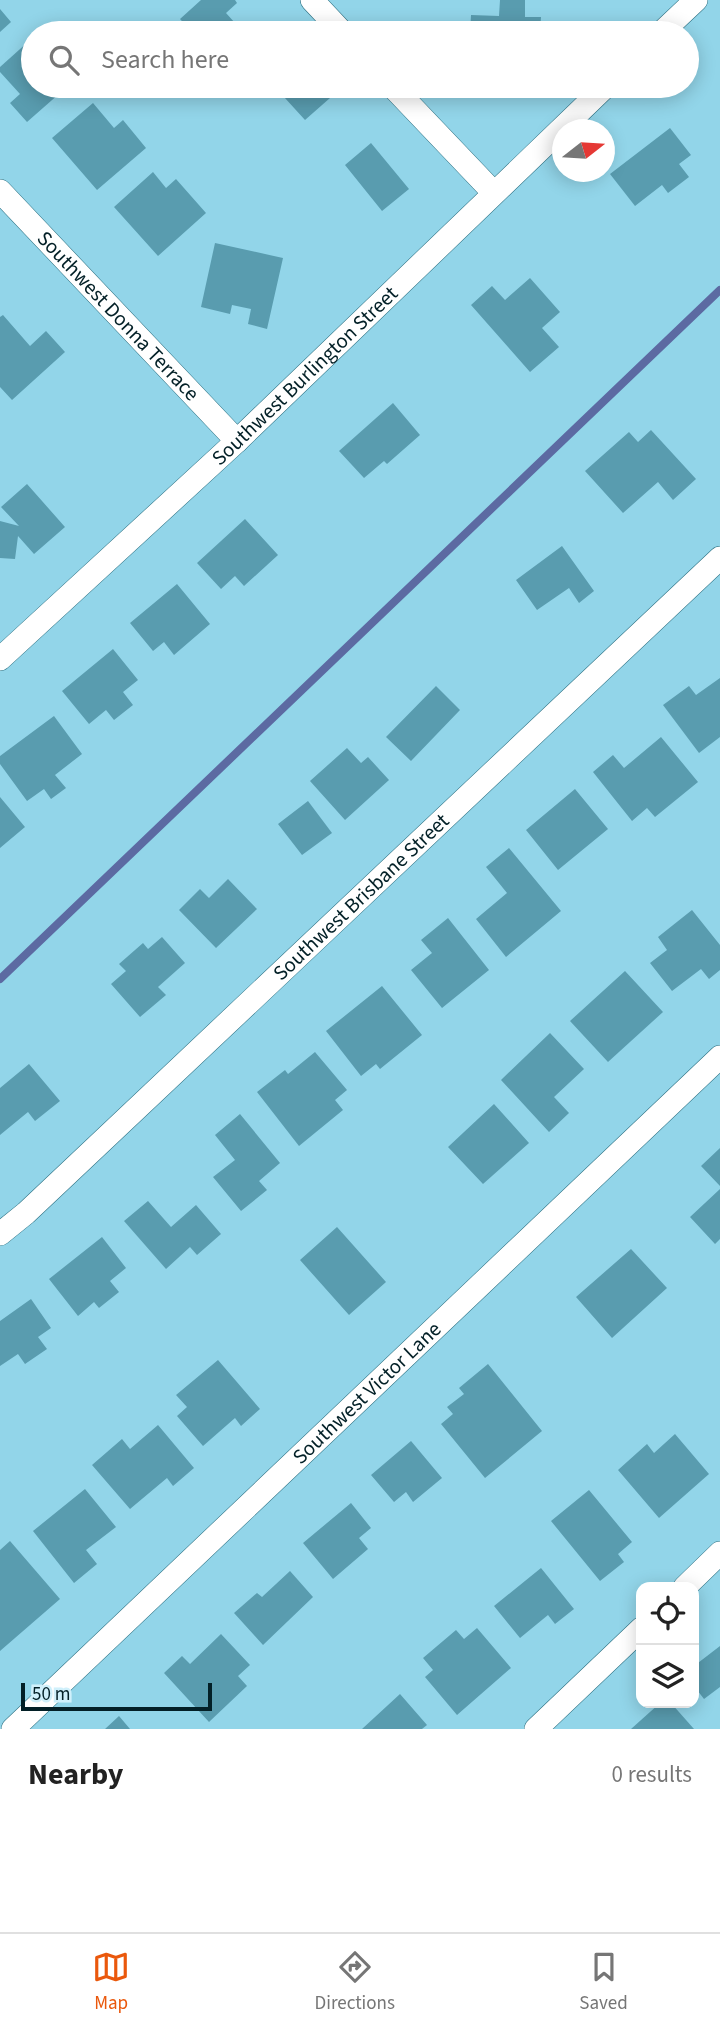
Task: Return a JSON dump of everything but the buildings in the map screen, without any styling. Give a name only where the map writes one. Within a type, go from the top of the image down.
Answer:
[{"type":"street","points":[[312,0],[332,21]]},
{"type":"street","points":[[674,21],[696,0]]},
{"type":"street","points":[[403,98],[493,192]]},
{"type":"street","name":"Southwest Burlington Street","points":[[0,659],[236,440],[593,98]]},
{"type":"street","name":"Southwest Donna Terrace","points":[[0,191],[236,440]]},
{"type":"street","name":"Southwest Brisbane Street","points":[[0,1234],[26,1213],[720,558]]},
{"type":"street","name":"Southwest Victor Lane","points":[[13,1729],[720,1057]]},
{"type":"street","points":[[690,1582],[720,1553]]},
{"type":"street","points":[[536,1729],[636,1634]]},
{"type":"waterway","points":[[0,979],[720,290]]}]
